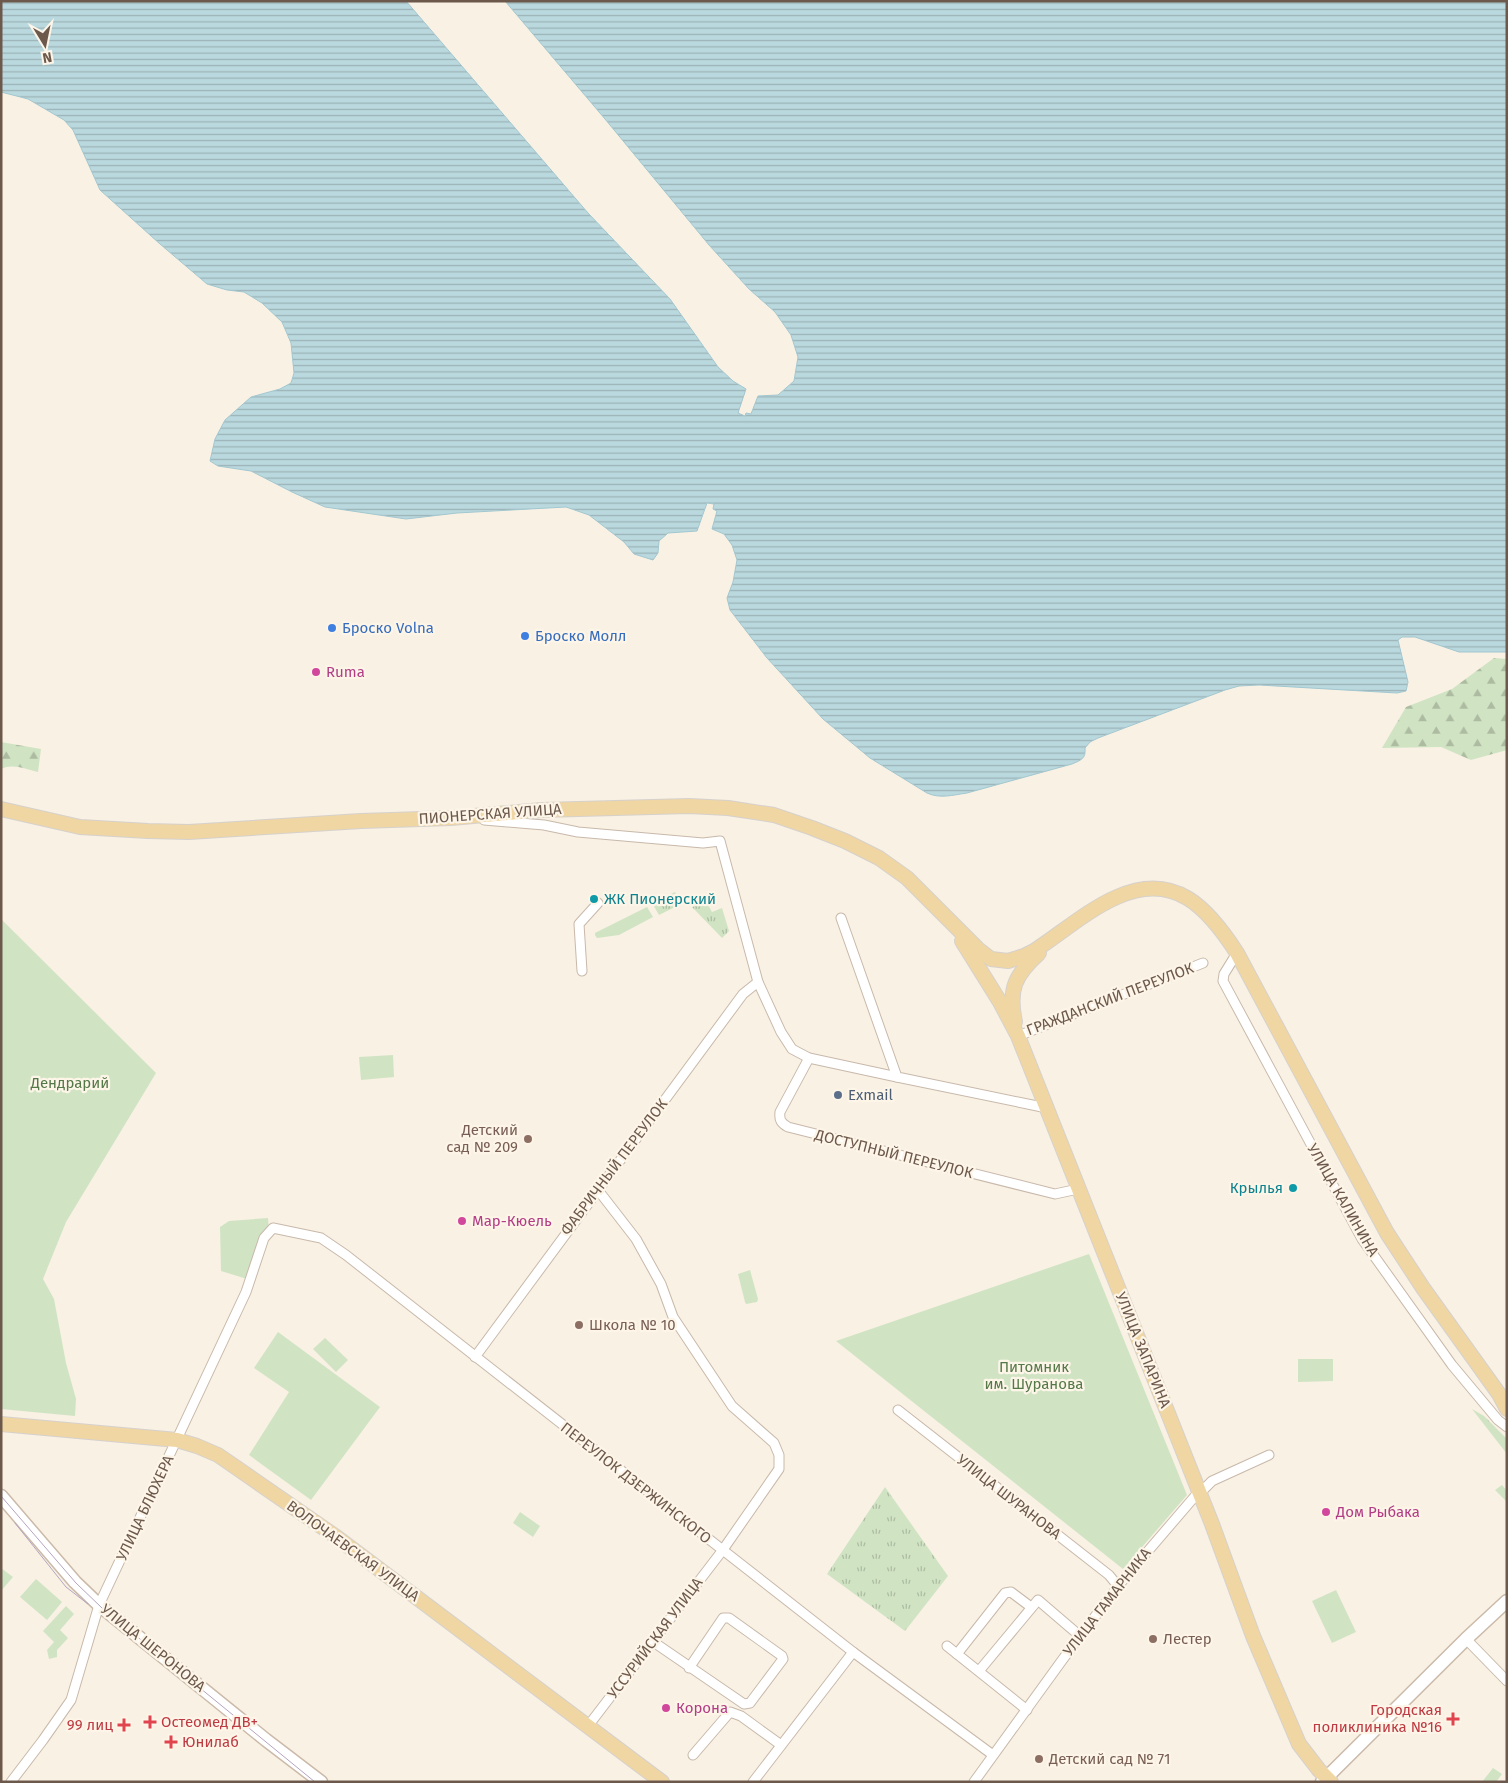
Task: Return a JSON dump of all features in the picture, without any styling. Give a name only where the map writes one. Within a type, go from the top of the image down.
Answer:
[{"type":"main road","name":"ПИОНЕРСКАЯ УЛИЦА","points":[[1,809],[80,827],[148,831],[214,831],[451,818],[542,810],[689,806],[728,808],[774,815],[845,841],[878,858],[907,878],[948,920]]},
{"type":"main road","name":"УЛИЦА КАЛИНИНА","points":[[1066,930],[1116,897],[1144,890],[1166,889],[1183,894],[1210,916],[1237,953],[1387,1233],[1423,1288],[1499,1394],[1507,1409]]},
{"type":"main road","points":[[948,920],[991,959],[1008,961],[1024,956],[1066,930]]},
{"type":"main road","name":"УЛИЦА ЗАПАРИНА","points":[[948,920],[990,985],[1018,1036],[1139,1338],[1254,1636],[1299,1744],[1327,1780]]},
{"type":"main road","points":[[1018,1036],[1013,1007],[1014,985],[1021,971],[1066,930]]},
{"type":"main road","name":"ВОЛОЧАЕВСКАЯ УЛИЦА","points":[[1,1424],[177,1440],[218,1455],[343,1542],[662,1782]]},
{"type":"main road","name":"УЛИЦА ШЕРОНОВА","points":[[1,1496],[75,1582],[99,1605],[321,1782]]},
{"type":"main road","points":[[1327,1780],[1466,1639],[1507,1601]]},
{"type":"street","points":[[451,818],[544,825],[578,832],[703,843],[720,841],[758,982],[781,1032],[792,1049],[809,1058],[1046,1108]]},
{"type":"street","points":[[582,971],[579,924],[598,903]]},
{"type":"street","points":[[840,918],[897,1077]]},
{"type":"street","name":"УЛИЦА КАЛИНИНА","points":[[1237,953],[1224,974],[1223,981],[1362,1239],[1452,1365],[1498,1420],[1507,1427]]},
{"type":"street","name":"ГРАЖДАНСКИЙ ПЕРЕУЛОК","points":[[1018,1036],[1203,963]]},
{"type":"street","name":"ФАБРИЧНЫЙ ПЕРЕУЛОК","points":[[475,1356],[743,994],[758,982]]},
{"type":"street","name":"ДОСТУПНЫЙ ПЕРЕУЛОК","points":[[809,1058],[803,1066],[780,1112],[779,1118],[788,1127],[1055,1194],[1078,1188]]},
{"type":"street","name":"УССУРИЙСКАЯ УЛИЦА","points":[[588,1726],[722,1551],[779,1469],[779,1455],[774,1443],[732,1406],[673,1317],[661,1284],[636,1239],[598,1190]]},
{"type":"street","name":"ПЕРЕУЛОК ДЗЕРЖИНСКОГО","points":[[273,1228],[321,1238],[349,1257],[852,1652],[993,1755]]},
{"type":"street","name":"УЛИЦА БЛЮХЕРА","points":[[11,1782],[71,1700],[99,1605],[246,1292],[264,1238],[273,1228]]},
{"type":"street","name":"УЛИЦА ШУРАНОВА","points":[[898,1410],[1109,1575],[1118,1586]]},
{"type":"street","name":"УЛИЦА ГАМАРНИКА","points":[[974,1782],[1118,1586],[1196,1495],[1212,1481],[1269,1455]]},
{"type":"street","points":[[957,1654],[1005,1593],[1011,1592],[1031,1607]]},
{"type":"street","points":[[979,1671],[1038,1600],[1080,1636]]},
{"type":"street","points":[[652,1642],[689,1668],[744,1704],[750,1703],[783,1659],[782,1656],[726,1617],[723,1618],[689,1668]]},
{"type":"street","points":[[1466,1639],[1507,1681]]},
{"type":"street","points":[[947,1646],[1027,1710]]},
{"type":"street","points":[[753,1782],[852,1652]]},
{"type":"street","points":[[693,1755],[730,1712],[741,1716],[781,1745]]},
{"type":"green space","points":[[1494,658],[1507,659],[1507,750],[1471,760],[1441,747],[1382,748],[1406,707],[1452,689]]},
{"type":"green space","points":[[1,742],[41,749],[38,772],[14,767],[1,769]]},
{"type":"green space","points":[[675,892],[681,904],[659,915],[652,903]]},
{"type":"green space","points":[[706,901],[712,912],[722,908],[729,931],[722,938],[692,907]]},
{"type":"green space","points":[[647,907],[653,917],[619,935],[597,938],[595,935],[595,933]]},
{"type":"green space","name":"Дендрарий","points":[[1,919],[156,1073],[66,1222],[43,1279],[54,1299],[66,1363],[76,1399],[75,1416],[1,1409]]},
{"type":"green space","points":[[393,1055],[394,1077],[361,1080],[359,1057]]},
{"type":"green space","points":[[268,1218],[269,1232],[247,1279],[221,1271],[220,1227],[229,1221]]},
{"type":"green space","name":"Питомник им. Шуранова","points":[[1089,1254],[1187,1495],[1123,1569],[836,1341]]},
{"type":"green space","points":[[750,1270],[758,1299],[757,1302],[746,1304],[738,1274]]},
{"type":"green space","points":[[278,1332],[380,1407],[311,1500],[249,1455],[289,1392],[254,1368]]},
{"type":"green space","points":[[325,1338],[348,1360],[336,1372],[313,1349]]},
{"type":"green space","points":[[1298,1359],[1333,1359],[1333,1381],[1298,1382]]},
{"type":"green space","points":[[1472,1409],[1484,1416],[1507,1439],[1507,1454]]},
{"type":"green space","points":[[1502,1485],[1507,1491],[1507,1502],[1495,1490]]},
{"type":"green space","points":[[885,1487],[948,1576],[905,1631],[827,1574]]},
{"type":"green space","points":[[520,1512],[540,1526],[533,1537],[513,1523]]},
{"type":"green space","points":[[1,1568],[13,1577],[1,1591]]},
{"type":"green space","points":[[36,1579],[62,1602],[47,1620],[20,1597]]},
{"type":"green space","points":[[1336,1590],[1356,1632],[1332,1643],[1312,1601]]},
{"type":"green space","points":[[66,1606],[74,1614],[60,1630],[68,1638],[57,1650],[57,1657],[49,1659],[47,1650],[54,1642],[43,1631]]},
{"type":"green space","points":[[1493,1768],[1502,1774],[1496,1782],[1482,1782]]},
{"type":"water","points":[[1,1],[406,1],[588,213],[670,299],[718,367],[733,381],[746,389],[738,413],[745,416],[746,413],[751,414],[758,396],[778,395],[794,381],[798,357],[791,335],[775,312],[749,289],[709,245],[505,1],[1507,1],[1507,652],[1459,652],[1415,637],[1402,637],[1398,640],[1408,682],[1406,691],[1397,693],[1259,685],[1239,686],[1098,738],[1090,742],[1085,748],[1085,755],[1082,759],[1072,764],[967,793],[942,796],[927,793],[870,758],[823,719],[767,658],[730,610],[727,598],[733,582],[737,560],[732,545],[724,534],[712,529],[717,511],[713,509],[714,504],[707,503],[697,531],[668,533],[659,541],[658,553],[653,560],[634,554],[624,542],[589,515],[566,507],[457,513],[406,519],[325,507],[251,471],[218,466],[210,461],[215,439],[225,420],[251,397],[280,389],[291,383],[294,373],[291,343],[282,322],[262,303],[244,292],[227,290],[207,284],[100,190],[73,130],[64,120],[28,99],[1,92]]},
{"type":"tram line","points":[[1,1496],[76,1583],[102,1608],[315,1782]]},
{"type":"tram line","points":[[15,1523],[66,1587],[88,1604]]},
{"type":"place","name":"Броско Volna","points":[[332,628]]},
{"type":"place","name":"Броско Молл","points":[[525,636]]},
{"type":"place","name":"Ruma","points":[[316,672]]},
{"type":"place","name":"ЖК Пионерский","points":[[594,899]]},
{"type":"place","name":"Exmail","points":[[838,1095]]},
{"type":"place","name":"Детский сад № 209","points":[[528,1139]]},
{"type":"place","name":"Крылья","points":[[1293,1188]]},
{"type":"place","name":"Мар-Кюель","points":[[462,1221]]},
{"type":"place","name":"Школа № 10","points":[[579,1325]]},
{"type":"place","name":"Дом Рыбака","points":[[1326,1512]]},
{"type":"place","name":"Лестер","points":[[1153,1639]]},
{"type":"place","name":"Корона","points":[[666,1708]]},
{"type":"place","name":"Городская поликлиника №16","points":[[1453,1719]]},
{"type":"place","name":"Остеомед ДВ+","points":[[150,1722]]},
{"type":"place","name":"99 лиц","points":[[124,1725]]},
{"type":"place","name":"Юнилаб","points":[[171,1742]]},
{"type":"place","name":"Детский сад № 71","points":[[1039,1759]]}]
